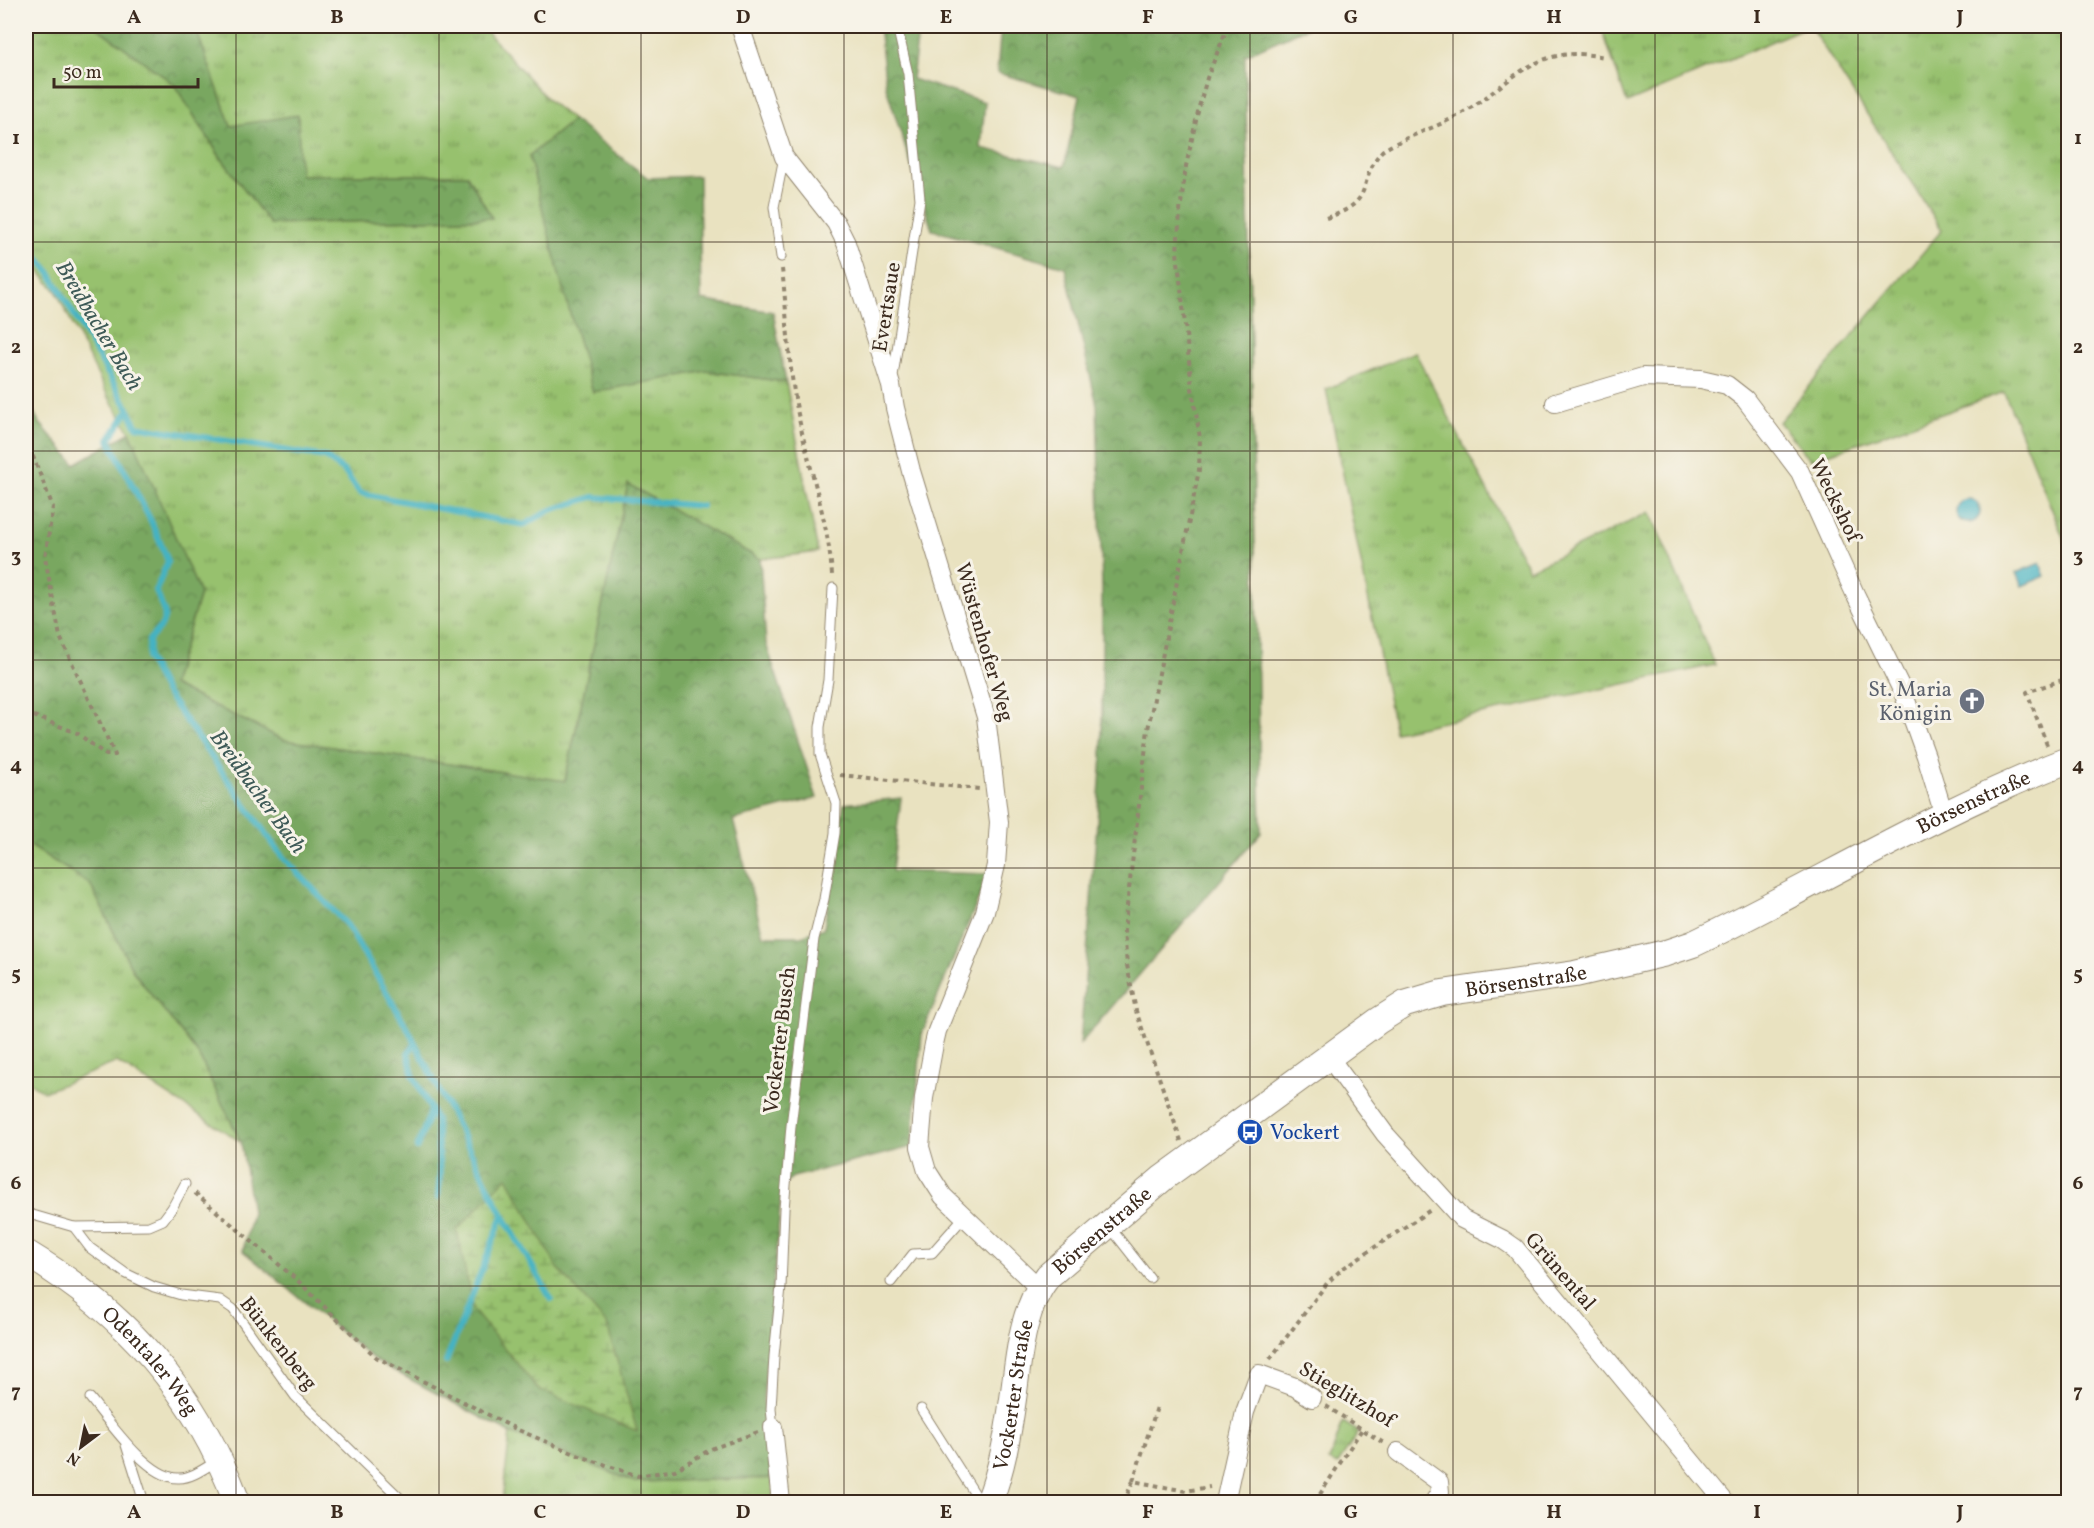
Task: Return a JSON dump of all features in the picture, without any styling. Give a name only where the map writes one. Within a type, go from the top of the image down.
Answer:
[{"type":"street","name":"Wüstenhofer Weg","points":[[740,26],[783,157],[836,223],[846,243],[891,385],[911,471],[986,717],[999,822],[993,882],[985,912],[937,1032],[924,1098],[920,1147],[936,1187],[964,1217],[1039,1288]]},
{"type":"street","name":"Weckshof","points":[[1555,403],[1643,377],[1701,379],[1727,385],[1744,399],[1800,472],[1856,596],[1903,692],[1944,815]]},
{"type":"street","name":"Börsenstraße","points":[[1039,1288],[1056,1268],[1187,1161],[1378,1020],[1405,1004],[1442,993],[1548,979],[1615,966],[1666,954],[1694,944],[1944,815],[2013,782],[2062,762]]},
{"type":"street","name":"Grünental","points":[[1329,1057],[1368,1113],[1462,1219],[1515,1248],[1725,1503]]},
{"type":"street","name":"Odentaler Weg","points":[[26,1253],[86,1293],[135,1337],[179,1391],[194,1414],[219,1460],[237,1503]]},
{"type":"street","name":"Vockerter Straße","points":[[989,1503],[1000,1473],[1024,1329],[1029,1309],[1039,1288]]},
{"type":"street","name":"Stieglitzhof","points":[[1259,1374],[1295,1387],[1312,1398]]},
{"type":"street","points":[[1225,1503],[1245,1412],[1259,1374]]},
{"type":"street","name":"Vockerter Busch","points":[[773,1428],[782,1503]]},
{"type":"street","name":"Stieglitzhof","points":[[1398,1452],[1439,1482],[1440,1492],[1434,1503]]},
{"type":"lane","name":"Evertsaue","points":[[891,385],[920,199],[908,74],[897,26]]},
{"type":"lane","points":[[781,257],[774,207],[783,157]]},
{"type":"lane","name":"Vockerter Busch","points":[[773,1428],[771,1409],[774,1356],[781,1287],[784,1209],[791,1126],[814,939],[835,833],[836,803],[820,754],[820,727],[828,680],[833,588]]},
{"type":"lane","points":[[26,1213],[74,1227],[148,1226],[163,1220],[185,1184]]},
{"type":"lane","points":[[891,1282],[913,1254],[932,1253],[964,1217]]},
{"type":"lane","points":[[1108,1224],[1150,1278]]},
{"type":"lane","name":"Bünkenberg","points":[[74,1227],[90,1248],[124,1273],[154,1287],[181,1295],[220,1300],[232,1309],[295,1396],[404,1503]]},
{"type":"lane","points":[[90,1398],[124,1440],[158,1473],[176,1479],[189,1476],[219,1460]]},
{"type":"lane","points":[[921,1409],[980,1503]]},
{"type":"lane","points":[[124,1440],[144,1503]]},
{"type":"path","points":[[1187,1161],[1136,1011],[1126,965],[1124,931],[1148,729],[1199,470],[1200,438],[1177,252],[1180,211],[1186,166],[1199,106],[1207,78],[1228,26]]},
{"type":"path","points":[[1326,218],[1347,210],[1357,202],[1382,151],[1454,117],[1500,88],[1530,65],[1561,54],[1589,54],[1604,57]]},
{"type":"path","points":[[781,257],[795,398],[810,468],[829,539],[833,588]]},
{"type":"path","points":[[26,439],[53,507],[45,557],[60,637],[115,755],[106,755],[77,733],[26,713]]},
{"type":"path","points":[[2062,762],[2027,692],[2068,678]]},
{"type":"path","points":[[825,773],[994,790]]},
{"type":"path","points":[[185,1184],[297,1280],[376,1357],[516,1429],[580,1456],[638,1476],[666,1472],[675,1470],[711,1449],[773,1428]]},
{"type":"path","points":[[1259,1374],[1335,1275],[1445,1201]]},
{"type":"path","name":"Stieglitzhof","points":[[1312,1398],[1398,1452]]},
{"type":"path","points":[[1124,1503],[1158,1404]]},
{"type":"path","points":[[1315,1503],[1362,1430]]},
{"type":"path","points":[[1133,1481],[1186,1491],[1228,1484]]},
{"type":"green space","points":[[26,26],[95,26],[174,84],[219,155],[271,224],[492,218],[467,175],[300,175],[231,126],[198,35],[191,26],[482,26],[549,101],[573,120],[529,156],[593,392],[706,371],[786,382],[818,552],[760,559],[628,485],[565,781],[284,740],[172,685],[200,594],[130,432],[108,396],[56,291],[26,256]]},
{"type":"green space","points":[[95,26],[191,26],[198,35],[231,126],[298,115],[300,175],[467,175],[492,218],[270,224],[219,155],[174,84]]},
{"type":"green space","points":[[879,26],[919,26],[912,79],[985,102],[981,148],[1064,167],[1080,96],[997,73],[1001,26],[1311,26],[1245,55],[1261,833],[1080,1044],[1102,756],[1102,589],[1097,405],[1065,267],[932,230],[886,87]]},
{"type":"green space","points":[[1601,26],[1808,26],[1627,103]]},
{"type":"green space","points":[[1810,26],[2068,26],[2068,549],[2004,392],[1811,460],[1779,422],[1942,230]]},
{"type":"green space","points":[[573,120],[648,178],[699,176],[701,300],[773,312],[786,382],[706,371],[593,392],[561,282],[529,156]]},
{"type":"green space","points":[[1415,352],[1529,570],[1650,512],[1715,665],[1395,732],[1326,389]]},
{"type":"green space","points":[[26,398],[39,422],[75,464],[130,432],[200,594],[172,685],[284,740],[565,781],[628,484],[760,559],[766,644],[817,798],[733,820],[763,936],[801,936],[824,928],[844,804],[901,798],[892,871],[989,874],[922,1034],[912,1147],[793,1177],[782,1185],[763,1400],[772,1478],[635,1482],[510,1433],[376,1361],[243,1251],[252,1212],[241,1142],[198,1054],[133,971],[90,884],[26,843]]},
{"type":"green space","points":[[26,843],[90,884],[133,971],[198,1054],[241,1142],[117,1062],[44,1092],[26,1080]]},
{"type":"green space","points":[[507,1177],[557,1267],[607,1325],[637,1431],[538,1389],[473,1310],[457,1230]]},
{"type":"green space","points":[[1343,1422],[1359,1432],[1337,1465],[1329,1461]]},
{"type":"green space","points":[[510,1433],[635,1482],[772,1478],[774,1502],[502,1502]]},
{"type":"water","points":[[1968,499],[1977,502],[1980,511],[1977,520],[1968,523],[1959,520],[1956,511],[1959,502]]},
{"type":"water","points":[[2040,563],[2045,576],[2022,586],[2016,573]]},
{"type":"waterway","name":"Breidbacher Bach","points":[[26,245],[47,268],[129,410],[109,440],[151,521],[168,561],[156,590],[165,615],[162,625],[149,640],[148,659],[164,690],[281,855],[347,925],[408,1029],[503,1215],[446,1362]]},
{"type":"waterway","points":[[129,410],[136,426],[325,457],[344,471],[360,493],[524,525],[551,510],[593,497],[702,506]]},
{"type":"waterway","points":[[415,1044],[408,1053],[413,1075],[436,1120],[440,1175],[438,1197]]},
{"type":"waterway","points":[[417,1148],[431,1110]]},
{"type":"waterway","points":[[503,1215],[551,1299]]},
{"type":"place","name":"St. Maria Königin","points":[[1972,701]]},
{"type":"place","name":"Vockert","points":[[1250,1132]]}]
